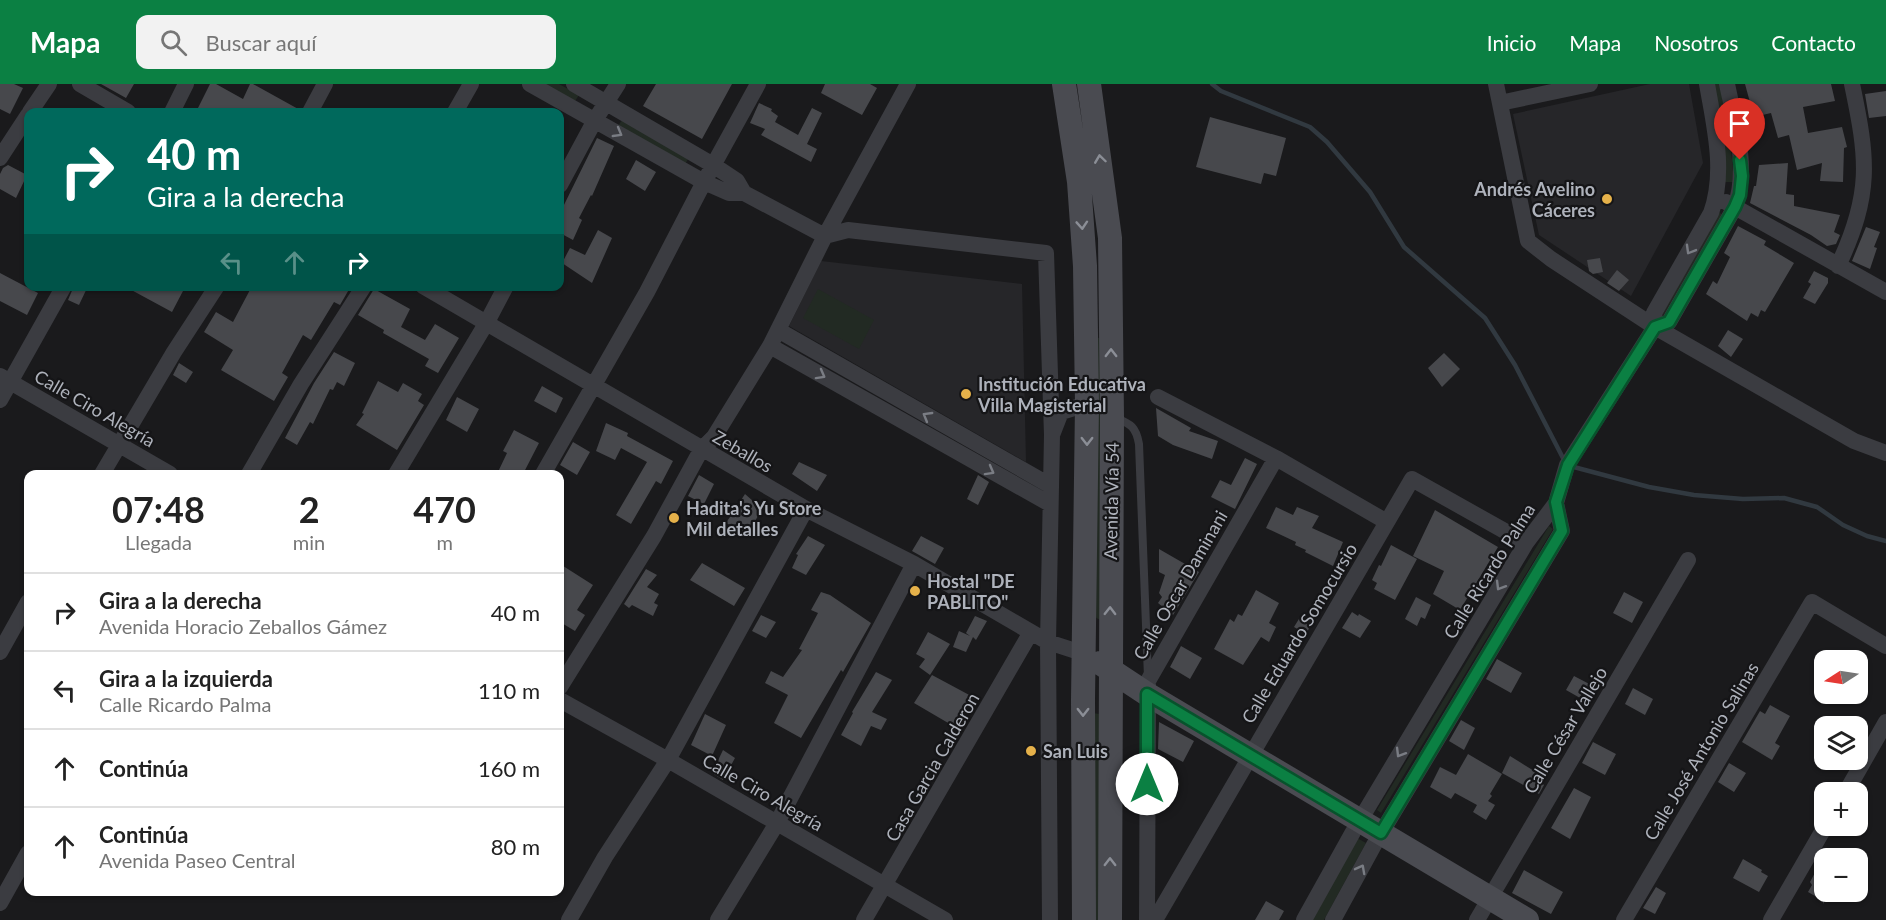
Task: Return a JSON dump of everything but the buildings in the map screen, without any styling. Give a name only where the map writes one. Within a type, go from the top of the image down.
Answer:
[{"type":"main road","name":"Avenida Vía 54","points":[[1064,84],[1079,182],[1085,266],[1087,405],[1083,700],[1084,920]]},
{"type":"main road","name":"Avenida Vía 54","points":[[1089,84],[1110,238],[1112,417],[1109,670],[1110,920]]},
{"type":"main road","points":[[1085,654],[1109,670],[1147,687],[1249,756],[1527,920]]},
{"type":"street","points":[[33,108],[49,84]]},
{"type":"street","points":[[80,84],[121,108]]},
{"type":"street","points":[[174,108],[186,84]]},
{"type":"street","points":[[312,108],[325,84]]},
{"type":"street","points":[[456,108],[471,84]]},
{"type":"street","points":[[530,84],[704,182],[729,193],[744,193],[825,236],[848,230],[1046,253],[1052,435],[1048,642],[1050,920]]},
{"type":"street","points":[[574,84],[713,165],[737,181],[744,193]]},
{"type":"street","points":[[564,178],[595,120],[618,84]]},
{"type":"street","points":[[545,470],[647,292],[758,84]]},
{"type":"street","points":[[564,681],[654,536],[701,450],[714,437],[770,346],[825,236],[908,84]]},
{"type":"street","points":[[1496,84],[1528,241],[1551,259],[1655,327],[1854,441],[1886,453]]},
{"type":"street","points":[[1500,103],[1590,84]]},
{"type":"street","points":[[1556,502],[1568,465],[1655,327],[1654,313],[1712,213],[1717,198],[1718,166],[1707,84]]},
{"type":"street","points":[[1655,327],[1669,322],[1740,195],[1742,176],[1739,144],[1727,84]]},
{"type":"street","points":[[1838,266],[1850,241],[1864,188],[1863,141],[1852,84]]},
{"type":"street","points":[[0,158],[24,122]]},
{"type":"street","points":[[1717,198],[1886,292]]},
{"type":"street","points":[[0,400],[5,379],[61,291]]},
{"type":"street","points":[[104,470],[174,352],[214,291]]},
{"type":"street","points":[[251,470],[301,384],[361,291]]},
{"type":"street","name":"Zeballos","points":[[432,291],[701,450],[806,509],[914,564],[1048,642],[1085,654]]},
{"type":"street","points":[[398,470],[503,291]]},
{"type":"street","points":[[778,330],[1051,486]]},
{"type":"street","points":[[770,346],[1050,504]]},
{"type":"street","name":"Calle Ciro Alegría","points":[[5,379],[163,470]]},
{"type":"street","points":[[1158,397],[1276,458],[1387,522]]},
{"type":"street","points":[[1052,435],[1061,412],[1087,405]]},
{"type":"street","name":"Calle Oscar Daminani","points":[[1147,920],[1147,687],[1276,458]]},
{"type":"street","name":"Calle Eduardo Somocursio","points":[[1155,920],[1412,479],[1526,543]]},
{"type":"street","name":"Calle Ricardo Palma","points":[[1304,920],[1360,821],[1526,543],[1556,502]]},
{"type":"street","name":"Calle Ricardo Palma","points":[[1333,920],[1381,833],[1562,531],[1556,502]]},
{"type":"street","points":[[569,920],[605,857],[668,759],[806,509]]},
{"type":"street","name":"Calle César Vallejo","points":[[1478,920],[1489,897],[1688,560]]},
{"type":"street","points":[[718,920],[777,823],[914,564]]},
{"type":"street","name":"Calle José Antonio Salinas","points":[[1624,920],[1812,602],[1886,646]]},
{"type":"street","points":[[0,652],[24,609]]},
{"type":"street","name":"Casa Garcia Calderon","points":[[864,920],[1031,632]]},
{"type":"street","name":"Calle Ciro Alegría","points":[[564,702],[668,759],[945,920]]},
{"type":"street","points":[[1851,782],[1886,723]]},
{"type":"street","points":[[1771,920],[1820,836]]},
{"type":"street","points":[[0,903],[24,860]]},
{"type":"lane","points":[[1112,417],[1130,424],[1137,431],[1139,444],[1147,687]]},
{"type":"shaded area","points":[[544,84],[559,84],[579,95],[575,101]]},
{"type":"shaded area","name":"Andrés Avelino Cáceres","points":[[1650,84],[1689,84],[1703,163],[1631,296],[1539,235],[1513,114]]},
{"type":"shaded area","points":[[1714,84],[1720,84],[1734,182],[1725,182]]},
{"type":"shaded area","points":[[622,120],[688,159],[684,166],[618,126]]},
{"type":"shaded area","points":[[1719,212],[1722,215],[1661,319],[1659,318]]},
{"type":"shaded area","name":"Institución Educativa Villa Magisterial","points":[[821,261],[1022,284],[1026,462],[789,326]]},
{"type":"shaded area","points":[[818,289],[874,320],[859,349],[803,318]]},
{"type":"shaded area","points":[[1094,338],[1104,338],[1102,621],[1093,616]]},
{"type":"shaded area","points":[[1549,526],[1553,529],[1381,813],[1377,810]]},
{"type":"shaded area","points":[[1091,713],[1101,714],[1103,920],[1093,920]]},
{"type":"shaded area","points":[[1357,838],[1366,843],[1324,920],[1312,920]]},
{"type":"waterway","points":[[1212,84],[1221,91],[1310,127],[1327,142],[1370,192],[1404,247],[1485,318],[1515,365],[1564,460]]},
{"type":"waterway","points":[[1570,466],[1649,487],[1694,495],[1743,499],[1784,498],[1817,507],[1843,525],[1867,536],[1886,541]]},
{"type":"place","name":"Andrés Avelino Cáceres","points":[[1607,199]]},
{"type":"place","name":"Institución Educativa Villa Magisterial","points":[[966,394]]},
{"type":"place","name":"Hadita's Yu Store Mil detalles","points":[[674,518]]},
{"type":"place","name":"Hostal \"DE PABLITO\"","points":[[915,591]]},
{"type":"place","name":"San Luis","points":[[1031,751]]},
{"type":"route","points":[[1147,784],[1147,694],[1381,833],[1562,531],[1556,502],[1568,465],[1655,327],[1669,322],[1735,207],[1740,195],[1742,176],[1740,160]]}]
